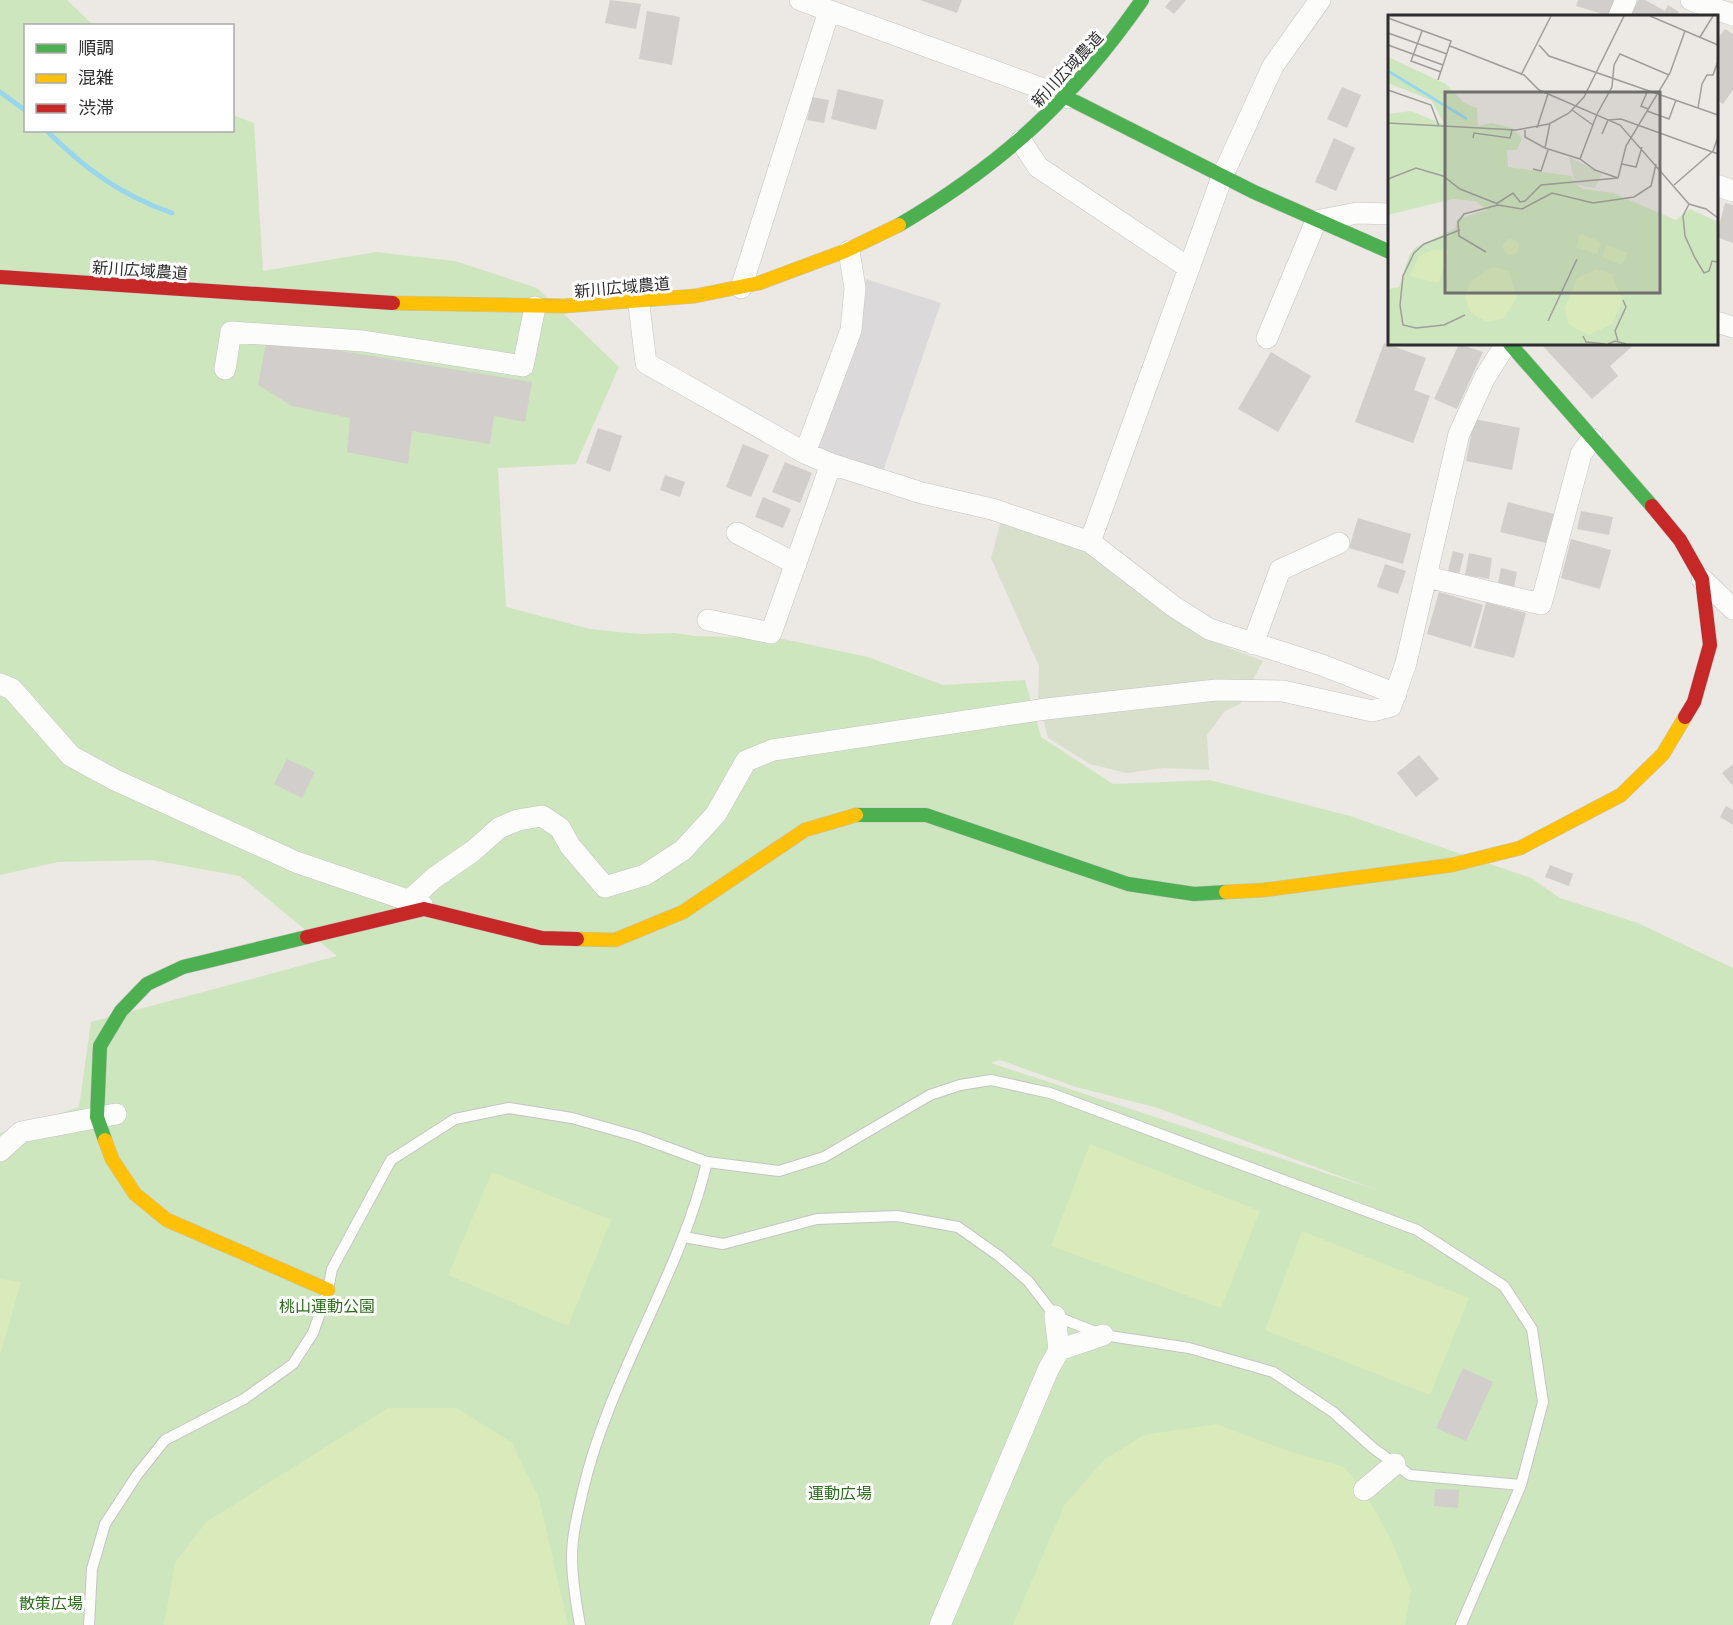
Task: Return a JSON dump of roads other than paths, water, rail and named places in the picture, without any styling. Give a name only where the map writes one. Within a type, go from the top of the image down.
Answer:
[{"type":"street","points":[[800,0],[1068,98],[1222,177],[1316,221],[1365,238],[1388,251]]},
{"type":"street","name":"新川広域農道","points":[[0,277],[287,298],[535,307],[639,305],[741,288],[849,251],[947,196],[994,165],[1068,98],[1119,38],[1142,0]]},
{"type":"street","points":[[1090,542],[1222,177],[1273,66],[1320,0]]},
{"type":"street","points":[[1619,15],[1626,0]]},
{"type":"street","points":[[1691,0],[1720,10]]},
{"type":"street","points":[[741,288],[829,11]]},
{"type":"street","points":[[1021,141],[1038,167],[1189,268]]},
{"type":"street","points":[[1718,186],[1733,191]]},
{"type":"street","points":[[1316,221],[1357,213],[1388,214]]},
{"type":"street","points":[[1267,338],[1316,221]]},
{"type":"street","points":[[805,453],[851,330],[855,288],[849,251]]},
{"type":"street","points":[[639,305],[646,363],[805,453],[831,465],[922,493],[992,509],[1090,542],[1173,606],[1209,629],[1332,669],[1396,694]]},
{"type":"street","points":[[225,369],[231,332],[363,341],[523,366],[535,307]]},
{"type":"street","points":[[1718,323],[1733,327]]},
{"type":"street","points":[[410,900],[434,878],[473,851],[499,828],[518,820],[542,816],[560,828],[570,846],[605,887],[645,874],[683,850],[716,814],[746,761],[773,750],[919,726],[1216,690],[1283,691],[1372,711],[1391,706],[1427,578],[1459,434],[1485,377],[1507,345]]},
{"type":"street","points":[[1509,345],[1680,540],[1702,579],[1733,609]]},
{"type":"street","points":[[1427,578],[1541,604],[1581,454],[1592,439]]},
{"type":"street","points":[[708,620],[771,633],[831,465]]},
{"type":"street","points":[[737,533],[796,564]]},
{"type":"street","points":[[1252,644],[1280,570],[1339,543]]},
{"type":"street","points":[[328,1290],[167,1220],[135,1194],[112,1159],[112,1115],[100,1046],[121,1011],[147,984],[183,966],[424,909],[467,922],[542,938],[615,940],[683,912],[805,830],[863,813],[926,815],[1128,884],[1194,894],[1264,891],[1452,865],[1520,849],[1621,795],[1663,754],[1694,702],[1710,645],[1702,579]]},
{"type":"street","points":[[0,684],[12,689],[71,756],[115,780],[296,862],[410,900],[467,922]]},
{"type":"street","points":[[432,926],[467,922]]},
{"type":"street","points":[[0,1151],[21,1132],[112,1115]]},
{"type":"street","points":[[940,1625],[1059,1350],[1055,1316]]},
{"type":"street","points":[[1059,1350],[1103,1335]]},
{"type":"street","points":[[1364,1490],[1395,1464]]},
{"type":"lane","points":[[89,1625],[92,1569],[105,1524],[137,1475],[165,1440],[244,1399],[293,1364],[313,1333],[328,1290],[326,1267],[391,1160],[455,1119],[509,1108],[572,1118],[639,1137],[707,1162],[779,1171],[824,1157],[930,1095],[960,1085],[991,1080],[1050,1093],[1417,1230],[1504,1286],[1532,1329],[1543,1402],[1521,1485],[1461,1625]]},
{"type":"lane","points":[[580,1625],[572,1556],[577,1517],[588,1466],[626,1367],[684,1237],[699,1197],[707,1162]]},
{"type":"lane","points":[[684,1237],[723,1244],[817,1219],[897,1216],[958,1227],[999,1256],[1028,1281],[1055,1316],[1103,1335],[1190,1348],[1273,1372],[1333,1412],[1410,1475],[1521,1485]]},
{"type":"waterway","points":[[0,92],[24,110]]},
{"type":"waterway","points":[[48,132],[74,156],[119,189],[172,213]]},
{"type":"park label","name":"桃山運動公園","points":[[327,1306]]},
{"type":"park label","name":"運動広場","points":[[840,1493]]},
{"type":"park label","name":"散策広場","points":[[51,1603]]}]
